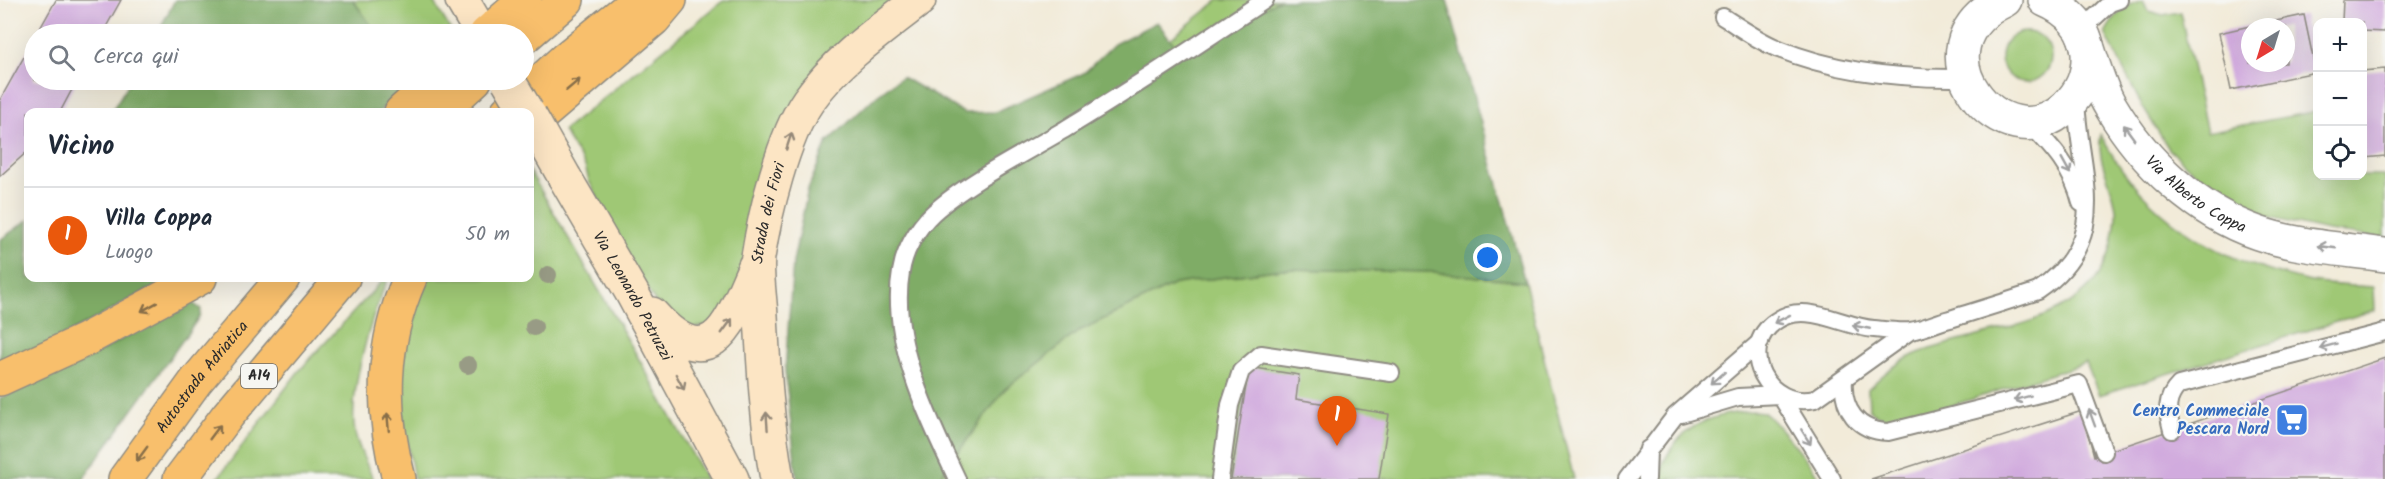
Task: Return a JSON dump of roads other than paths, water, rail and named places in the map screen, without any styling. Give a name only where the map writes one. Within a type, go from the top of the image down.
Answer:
[{"type":"highway","points":[[496,24],[525,0]]},
{"type":"highway","points":[[534,28],[567,0]]},
{"type":"highway","points":[[534,87],[566,58],[638,0]]},
{"type":"highway","points":[[534,122],[654,19],[670,0]]},
{"type":"highway","points":[[405,108],[425,90]]},
{"type":"highway","points":[[444,108],[464,90]]},
{"type":"highway","points":[[511,108],[531,90]]},
{"type":"highway","points":[[0,379],[85,340],[193,282]]},
{"type":"highway","name":"Autostrada Adriatica","points":[[125,479],[196,381],[281,282]]},
{"type":"highway","name":"A14","points":[[180,479],[228,415],[340,282]]},
{"type":"highway","points":[[399,479],[387,424],[386,375],[390,334],[409,282]]},
{"type":"main road","points":[[462,0],[478,24]]},
{"type":"main road","name":"Strada dei Fiori","points":[[777,479],[768,430],[758,259],[778,173],[793,129],[807,102],[825,80],[874,35],[919,0]]},
{"type":"main road","name":"Via Leonardo Petruzzi","points":[[514,90],[524,108]]},
{"type":"main road","name":"Via Leonardo Petruzzi","points":[[534,124],[632,293],[732,479]]},
{"type":"main road","points":[[632,293],[675,338],[695,344],[707,341],[720,335],[729,325],[758,259]]},
{"type":"street","points":[[1996,2],[1976,20],[1966,38],[1962,58],[1965,78],[1975,97],[1990,111],[2008,120],[2028,122],[2046,119],[2062,110],[2076,98],[2084,83],[2088,67],[2088,51],[2082,32],[2072,17],[2052,2]]},
{"type":"street","name":"Via Alberto Coppa","points":[[2082,32],[2110,106],[2135,141],[2164,174],[2195,201],[2229,221],[2260,234],[2289,241],[2385,255]]},
{"type":"lane","points":[[957,479],[916,385],[901,323],[898,290],[901,270],[907,251],[920,230],[933,213],[963,191],[1106,105],[1264,0]]},
{"type":"lane","points":[[2082,32],[2110,3],[2119,0]]},
{"type":"lane","points":[[1723,17],[1778,49],[1828,66],[1910,79],[1965,78]]},
{"type":"lane","points":[[1676,416],[1738,397],[1780,395],[1793,400],[1808,401],[1821,396],[1910,331],[2038,291],[2069,264],[2086,226],[2087,176],[2076,127],[2076,98]]},
{"type":"lane","points":[[2028,122],[2064,162],[2077,186],[2086,226]]},
{"type":"lane","points":[[1627,479],[1648,448],[1676,416],[1760,342],[1776,321],[1800,313],[1871,329],[1910,331]]},
{"type":"lane","points":[[2172,430],[2167,410],[2170,394],[2179,385],[2385,332]]},
{"type":"lane","points":[[1760,342],[1758,357],[1760,372],[1768,385],[1780,395],[1832,479]]},
{"type":"lane","points":[[1220,479],[1230,405],[1241,371],[1261,354],[1391,373]]},
{"type":"lane","points":[[1844,380],[1844,403],[1861,424],[1878,432],[1888,432],[2079,384],[2104,452]]},
{"type":"lane","points":[[1647,479],[1648,448]]},
{"type":"place","name":"Centro Commeciale Pescara Nord","points":[[2292,420]]},
{"type":"place","name":"Villa Coppa","points":[[1337,446]]}]
